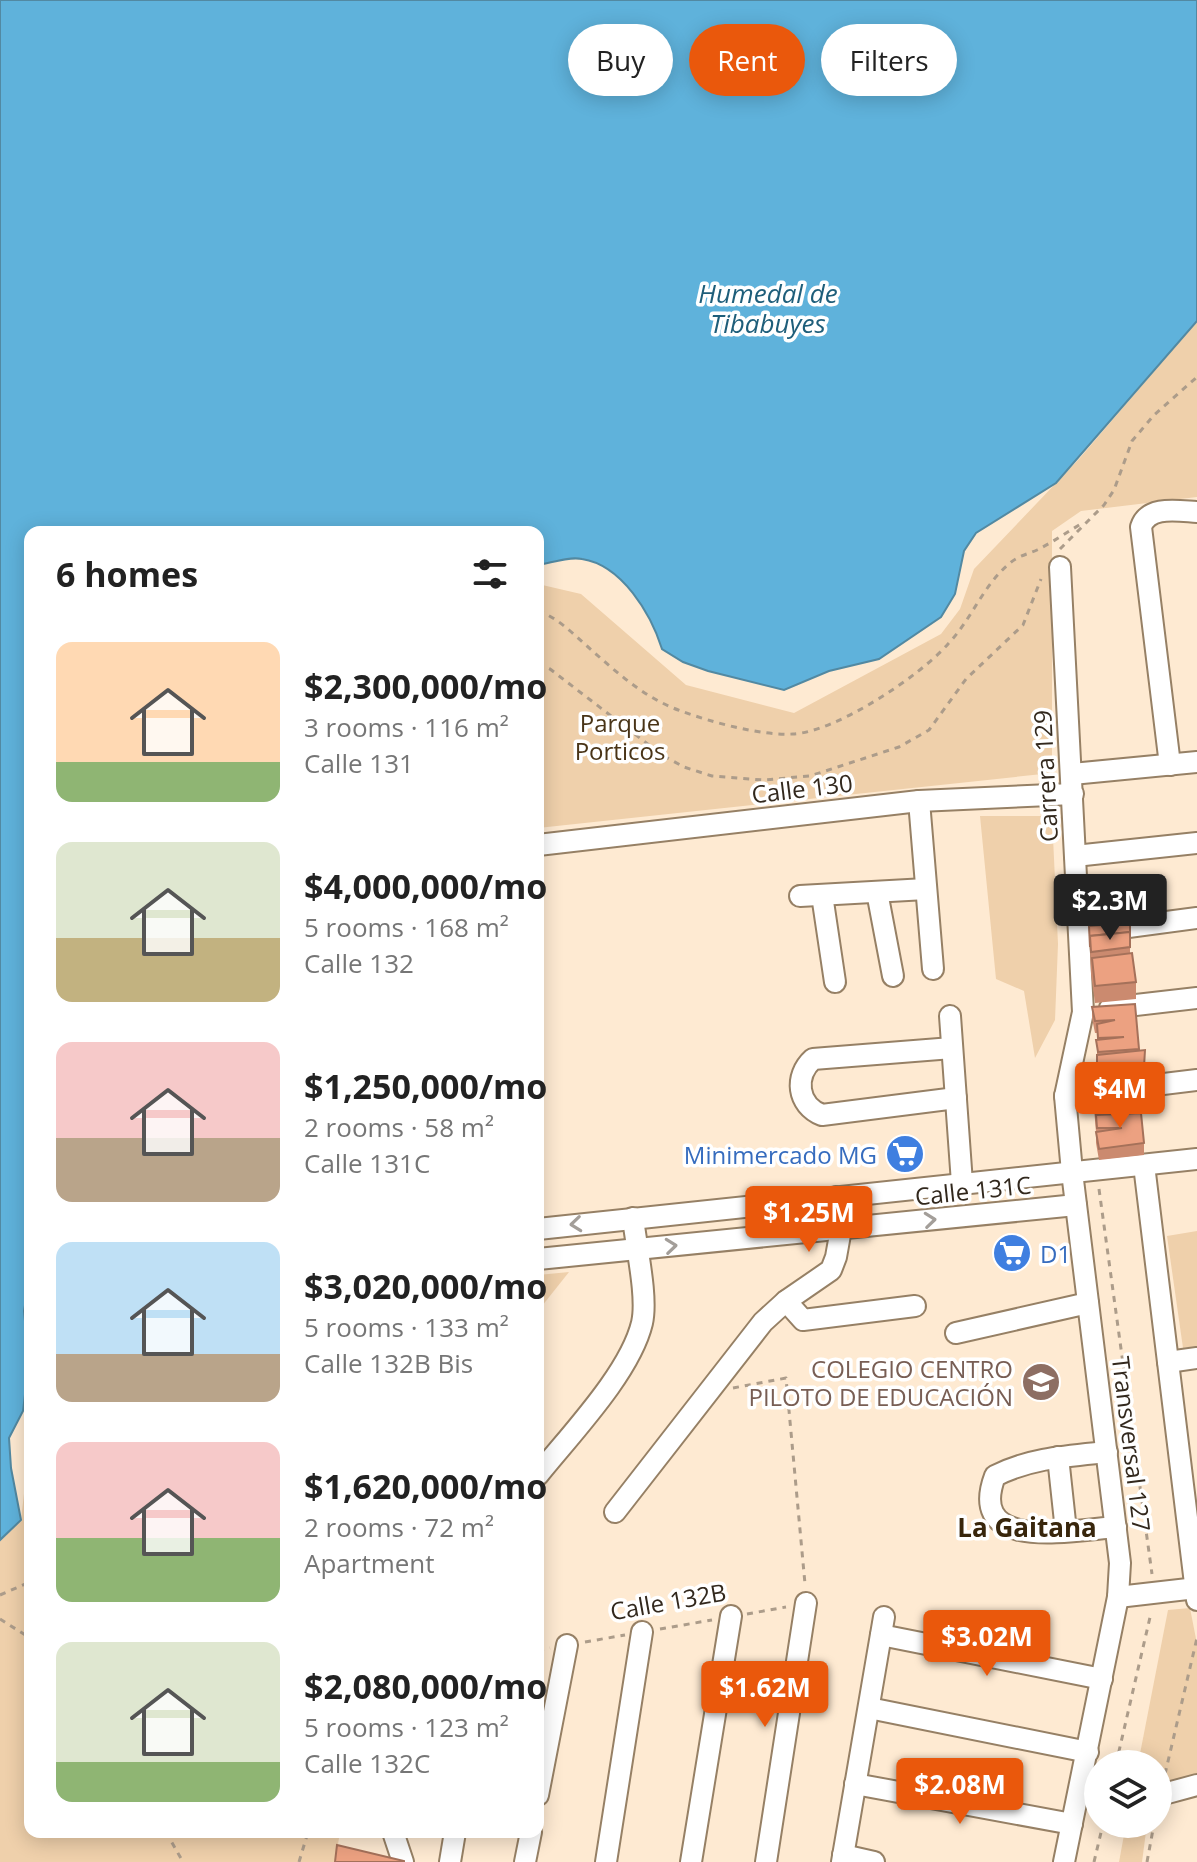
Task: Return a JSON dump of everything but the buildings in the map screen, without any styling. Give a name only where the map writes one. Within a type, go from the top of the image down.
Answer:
[{"type":"street","points":[[1170,765],[1141,536],[1143,521],[1156,512],[1197,512]]},
{"type":"street","name":"Carrera 129","points":[[1053,566],[1072,784],[1083,1012],[1065,1096],[1072,1172]]},
{"type":"street","name":"Calle 130","points":[[544,844],[1072,784],[1197,762]]},
{"type":"street","points":[[919,801],[933,969]]},
{"type":"street","points":[[1075,856],[1197,843]]},
{"type":"street","points":[[800,896],[926,889]]},
{"type":"street","points":[[877,892],[893,976]]},
{"type":"street","points":[[822,895],[835,982]]},
{"type":"street","points":[[1079,933],[1197,918]]},
{"type":"street","points":[[1083,1012],[1197,998]]},
{"type":"street","points":[[950,1016],[962,1183]]},
{"type":"street","points":[[952,1048],[813,1059],[806,1066],[801,1080],[803,1101],[810,1110],[822,1115],[956,1098]]},
{"type":"street","points":[[1065,1096],[1197,1080]]},
{"type":"street","name":"Calle 131C","points":[[544,1228],[1197,1159]]},
{"type":"street","points":[[1118,1597],[1196,1592],[1144,1165]]},
{"type":"street","name":"Transversal 127","points":[[1072,1172],[1120,1563],[1118,1597],[1088,1750]]},
{"type":"street","points":[[788,1181],[794,1201]]},
{"type":"street","points":[[615,1512],[763,1322],[786,1301],[831,1270],[841,1229],[837,1197]]},
{"type":"street","name":"Calle 131C","points":[[544,1258],[1076,1205]]},
{"type":"street","points":[[544,1468],[607,1389],[631,1351],[643,1321],[633,1218]]},
{"type":"street","points":[[786,1301],[803,1320],[915,1306]]},
{"type":"street","points":[[956,1333],[1088,1303]]},
{"type":"street","points":[[1168,1362],[1197,1358]]},
{"type":"street","points":[[1107,1452],[1058,1457],[1015,1466],[995,1476],[990,1490],[991,1512],[1003,1526],[1029,1533],[1116,1527]]},
{"type":"street","points":[[1058,1457],[1066,1531]]},
{"type":"street","points":[[766,1862],[806,1603]]},
{"type":"street","points":[[691,1862],[731,1616]]},
{"type":"street","points":[[874,1862],[842,1859],[883,1626],[1102,1679]]},
{"type":"street","points":[[606,1862],[642,1632]]},
{"type":"street","points":[[544,1764],[567,1645]]},
{"type":"street","points":[[869,1708],[1084,1751]]},
{"type":"street","name":"Transversal 127","points":[[1064,1862],[1084,1770]]},
{"type":"street","points":[[855,1784],[1072,1824]]},
{"type":"street","points":[[1172,1792],[1197,1785]]},
{"type":"street","points":[[395,1838],[403,1862]]},
{"type":"street","points":[[450,1862],[454,1838]]},
{"type":"street","points":[[525,1862],[530,1838]]},
{"type":"path","points":[[544,666],[662,755],[684,767],[712,776],[763,780],[810,776],[899,747],[929,730],[966,679],[1023,625],[1066,539],[1091,518],[1114,490],[1132,441],[1154,415],[1197,377]]},
{"type":"path","points":[[544,613],[630,684],[678,710],[734,727],[793,734],[820,728],[863,708],[921,668],[947,646],[991,581],[1013,560],[1038,550],[1091,518]]},
{"type":"path","points":[[1097,1169],[1154,1593],[1119,1750]]},
{"type":"path","points":[[708,1393],[786,1378],[806,1603]]},
{"type":"path","points":[[0,1595],[24,1585]]},
{"type":"path","name":"Calle 132B","points":[[544,1649],[806,1603]]},
{"type":"path","points":[[0,1619],[24,1634]]},
{"type":"path","points":[[1171,1750],[1197,1638]]},
{"type":"path","points":[[169,1838],[183,1862]]},
{"type":"path","points":[[299,1862],[306,1838]]},
{"type":"path","points":[[1094,1862],[1100,1838]]},
{"type":"path","points":[[1147,1862],[1151,1838]]},
{"type":"green space","name":"Parque Porticos","points":[[1197,321],[1197,497],[1081,511],[1052,531],[1052,773],[544,827],[544,585],[581,594],[686,685],[794,713],[941,634],[960,609],[974,569],[1079,459]]},
{"type":"green space","points":[[980,816],[1052,816],[1058,944],[1055,1020],[1035,1058],[1024,991],[996,979]]},
{"type":"green space","points":[[1197,1231],[1197,1346],[1183,1348],[1167,1236]]},
{"type":"green space","points":[[569,1272],[544,1303],[544,1274]]},
{"type":"green space","points":[[24,1494],[24,1838],[339,1838],[335,1862],[0,1862],[0,1540],[21,1520]]},
{"type":"green space","points":[[1190,1608],[1197,1644],[1197,1776],[1172,1785],[1172,1750],[1141,1750],[1168,1610]]},
{"type":"green space","points":[[1123,1838],[1145,1838],[1142,1862],[1119,1862]]},
{"type":"water","name":"Humedal de Tibabuyes","points":[[0,0],[1197,0],[1197,321],[1056,483],[976,533],[964,551],[955,594],[941,617],[879,659],[829,671],[784,690],[683,662],[662,649],[633,593],[610,571],[577,558],[544,564],[544,526],[24,526],[24,1403],[9,1438],[21,1520],[0,1540]]},
{"type":"place","name":"Minimercado MG","points":[[905,1154]]},
{"type":"place","name":"D1","points":[[1012,1253]]},
{"type":"place","name":"COLEGIO CENTRO PILOTO DE EDUCACIÓN","points":[[1041,1382]]},
{"type":"district","name":"La Gaitana","points":[[1027,1527]]}]
